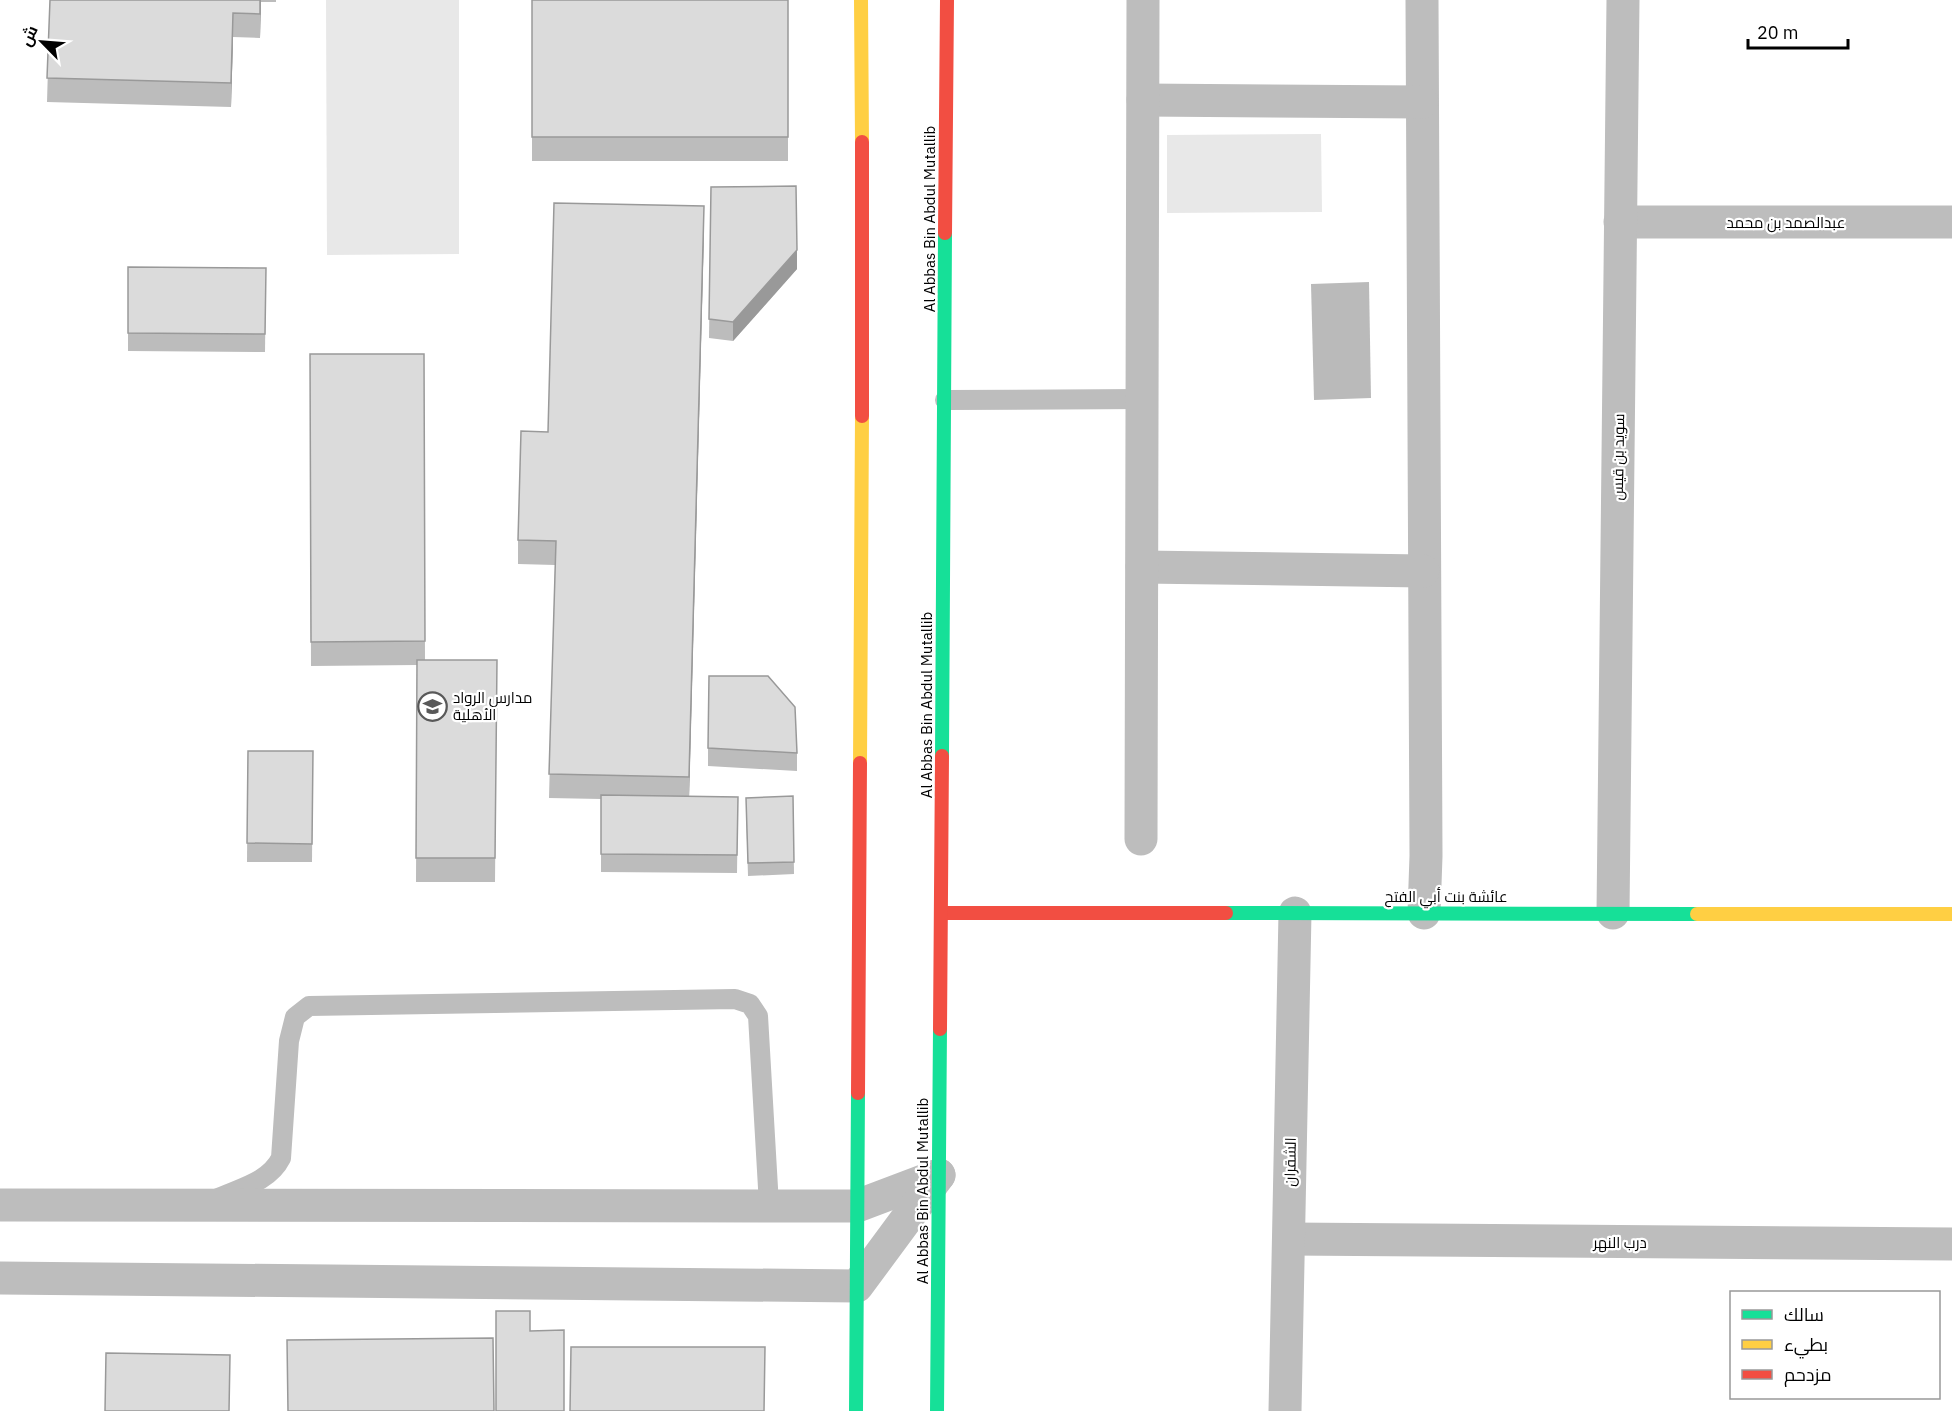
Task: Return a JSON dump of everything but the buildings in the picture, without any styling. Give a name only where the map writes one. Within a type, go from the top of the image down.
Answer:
[{"type":"street","points":[[856,1411],[863,246],[861,0]]},
{"type":"street","name":"Al Abbas Bin Abdul Mutallib","points":[[938,1411],[947,0]]},
{"type":"street","points":[[1141,838],[1143,0]]},
{"type":"street","points":[[1422,0],[1426,856],[1424,913]]},
{"type":"street","name":"سويد بن قيس","points":[[1612,913],[1623,0]]},
{"type":"street","points":[[1143,100],[1422,102]]},
{"type":"street","name":"عبدالصمد بن محمد","points":[[1620,222],[1952,222]]},
{"type":"street","points":[[1142,567],[1423,571]]},
{"type":"street","name":"عائشة بنت أبي الفتح","points":[[941,913],[1952,914]]},
{"type":"street","name":"الشقران","points":[[1285,1411],[1295,913]]},
{"type":"street","points":[[0,1205],[857,1206],[939,1175]]},
{"type":"street","points":[[857,1286],[939,1175]]},
{"type":"street","name":"درب النهر","points":[[1289,1239],[1952,1244]]},
{"type":"street","points":[[0,1278],[857,1286]]},
{"type":"lane","points":[[945,400],[1142,399]]},
{"type":"lane","points":[[201,1206],[268,1176],[276,1168],[281,1158],[290,1041],[295,1017],[309,1006],[720,999],[735,999],[750,1004],[758,1016],[769,1205]]},
{"type":"shaded area","points":[[326,0],[459,0],[459,254],[327,255]]},
{"type":"shaded area","points":[[1321,134],[1322,212],[1167,213],[1167,135]]},
{"type":"shaded area","points":[[1369,282],[1371,398],[1314,400],[1311,284]]},
{"type":"traffic: fast","points":[[942,756],[945,233]]},
{"type":"traffic: fast","points":[[1226,913],[1697,914]]},
{"type":"traffic: fast","points":[[937,1411],[940,1029]]},
{"type":"traffic: fast","points":[[856,1411],[858,1093]]},
{"type":"traffic: slow","points":[[861,0],[862,142]]},
{"type":"traffic: slow","points":[[860,763],[862,416]]},
{"type":"traffic: slow","points":[[1697,914],[1952,914]]},
{"type":"traffic: jam","points":[[945,233],[947,0]]},
{"type":"traffic: jam","points":[[862,142],[862,416]]},
{"type":"traffic: jam","points":[[940,1029],[942,756]]},
{"type":"traffic: jam","points":[[858,1093],[860,763]]},
{"type":"traffic: jam","points":[[941,913],[1226,913]]},
{"type":"place","name":"مدارس الرواد الأهلية","points":[[432,706]]}]
